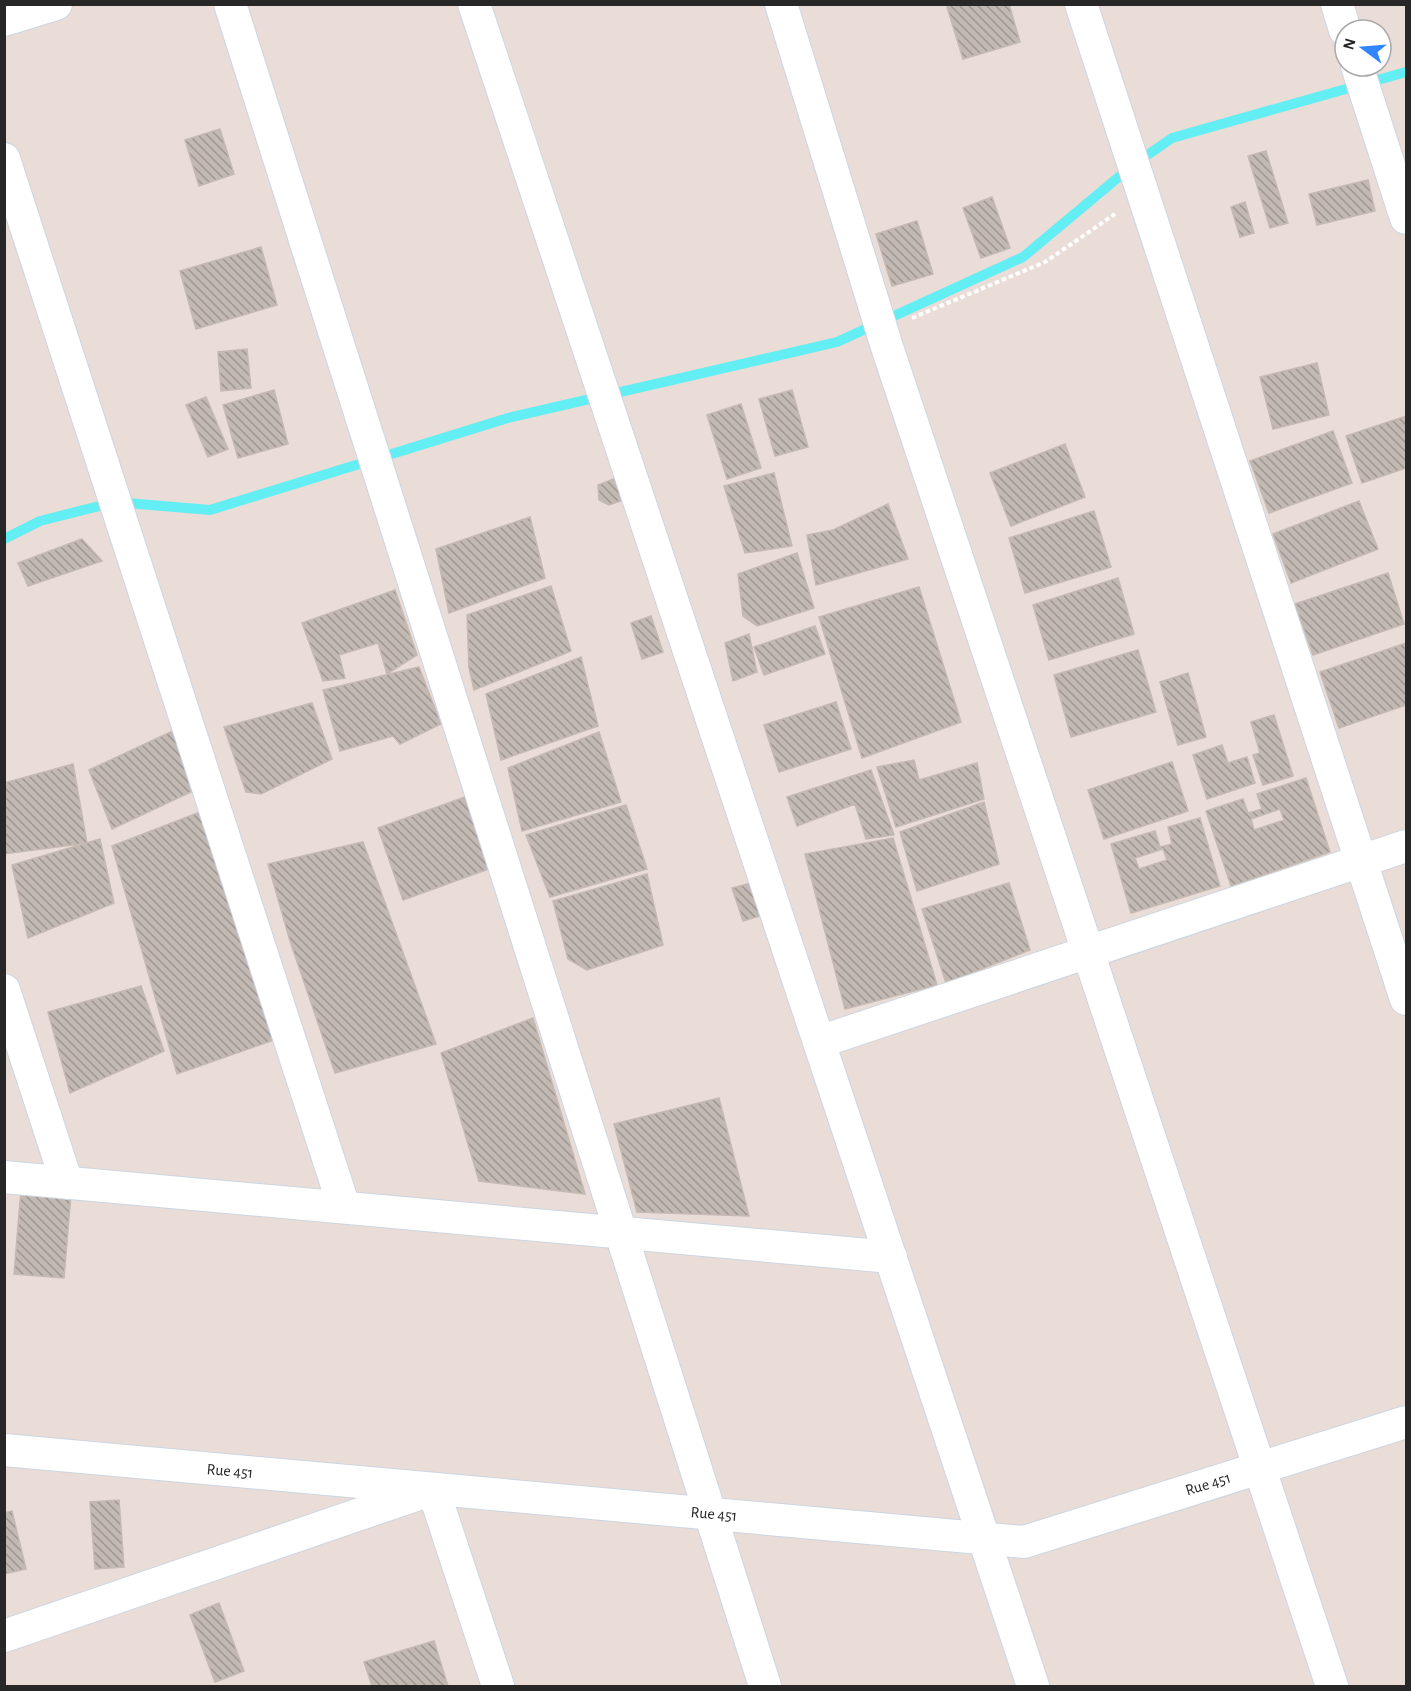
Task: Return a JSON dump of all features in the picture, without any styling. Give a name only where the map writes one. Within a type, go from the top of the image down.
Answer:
[{"type":"street","points":[[4,20],[56,4]]},
{"type":"street","points":[[230,4],[765,1686]]},
{"type":"street","points":[[474,4],[1033,1686]]},
{"type":"street","points":[[781,4],[884,338],[1332,1686]]},
{"type":"street","points":[[1081,4],[1407,999]]},
{"type":"street","points":[[1362,78],[1398,164],[1407,218]]},
{"type":"street","points":[[4,159],[344,1208]]},
{"type":"street","points":[[819,1042],[1407,846]]},
{"type":"street","points":[[4,990],[67,1183]]},
{"type":"street","points":[[4,1177],[891,1257]]},
{"type":"street","name":"Rue 451","points":[[4,1450],[1024,1542],[1407,1422]]},
{"type":"street","points":[[4,1636],[433,1489],[498,1686]]},
{"type":"path","points":[[884,338],[909,320],[1045,262],[1143,195]]},
{"type":"building","points":[[955,4],[1009,4],[1020,42],[963,59],[947,7]]},
{"type":"building","points":[[220,129],[234,174],[199,186],[185,140]]},
{"type":"building","points":[[1266,151],[1288,223],[1270,228],[1248,156]]},
{"type":"building","points":[[1368,180],[1375,211],[1317,225],[1309,194]]},
{"type":"building","points":[[992,197],[1010,248],[981,258],[963,208]]},
{"type":"building","points":[[1245,202],[1254,233],[1240,237],[1231,207]]},
{"type":"building","points":[[917,221],[933,274],[892,286],[876,234]]},
{"type":"building","points":[[261,247],[277,305],[196,329],[180,271]]},
{"type":"building","points":[[247,349],[251,388],[221,391],[218,352]]},
{"type":"building","points":[[1317,363],[1329,415],[1273,429],[1260,377]]},
{"type":"building","points":[[274,390],[288,444],[238,458],[223,405]]},
{"type":"building","points":[[792,390],[808,447],[775,456],[759,399]]},
{"type":"building","points":[[206,397],[228,449],[208,457],[186,405]]},
{"type":"building","points":[[741,404],[761,468],[727,479],[707,415]]},
{"type":"building","points":[[1406,416],[1406,468],[1362,483],[1346,436]]},
{"type":"building","points":[[1333,431],[1352,483],[1269,513],[1250,461]]},
{"type":"building","points":[[1065,444],[1085,497],[1011,526],[990,473]]},
{"type":"building","points":[[774,473],[792,546],[745,553],[724,486]]},
{"type":"building","points":[[616,478],[626,499],[609,505],[599,500],[598,485]]},
{"type":"building","points":[[1359,501],[1378,549],[1291,583],[1273,534]]},
{"type":"building","points":[[888,504],[908,559],[816,585],[807,535],[833,530]]},
{"type":"building","points":[[1094,511],[1111,567],[1025,593],[1009,538]]},
{"type":"building","points":[[530,517],[545,578],[449,613],[436,549]]},
{"type":"building","points":[[82,539],[102,561],[28,586],[18,563]]},
{"type":"building","points":[[797,553],[814,608],[757,626],[743,616],[738,574]]},
{"type":"building","points":[[1388,573],[1404,624],[1313,655],[1295,604]]},
{"type":"building","points":[[1118,578],[1134,634],[1049,660],[1033,605]]},
{"type":"building","points":[[551,586],[571,651],[474,690],[469,668],[467,615]]},
{"type":"building","points":[[919,587],[961,722],[862,758],[819,617]]},
{"type":"building","points":[[395,590],[417,655],[387,674],[378,643],[339,655],[345,678],[323,681],[302,623]]},
{"type":"building","points":[[651,616],[663,652],[642,659],[631,623]]},
{"type":"building","points":[[815,626],[825,654],[764,675],[754,647]]},
{"type":"building","points":[[749,634],[757,672],[733,681],[725,643]]},
{"type":"building","points":[[1406,643],[1406,705],[1339,728],[1320,672]]},
{"type":"building","points":[[1138,650],[1156,712],[1071,737],[1054,675]]},
{"type":"building","points":[[581,657],[598,726],[501,760],[486,694]]},
{"type":"building","points":[[419,667],[441,724],[400,744],[393,736],[340,751],[323,690]]},
{"type":"building","points":[[1188,673],[1206,737],[1178,745],[1160,682]]},
{"type":"building","points":[[836,702],[851,749],[779,772],[764,725]]},
{"type":"building","points":[[312,703],[332,759],[261,794],[246,792],[224,727]]},
{"type":"building","points":[[1274,715],[1293,776],[1263,785],[1253,755],[1260,753],[1251,722]]},
{"type":"building","points":[[181,727],[197,789],[112,829],[89,770]]},
{"type":"building","points":[[599,732],[621,802],[522,831],[508,768]]},
{"type":"building","points":[[1222,745],[1228,763],[1247,757],[1255,783],[1207,799],[1193,755]]},
{"type":"building","points":[[914,760],[919,780],[977,763],[984,799],[896,827],[877,767]]},
{"type":"building","points":[[1172,762],[1188,811],[1104,839],[1088,790]]},
{"type":"building","points":[[73,764],[87,843],[4,854],[4,783]]},
{"type":"building","points":[[871,770],[894,835],[866,839],[855,804],[797,826],[787,797]]},
{"type":"building","points":[[1306,778],[1330,852],[1231,886],[1206,811],[1243,799],[1248,813],[1262,809],[1257,794]],"holes":[[[1280,809],[1284,820],[1254,830],[1251,819]]]},
{"type":"building","points":[[468,796],[494,867],[403,900],[378,828]]},
{"type":"building","points":[[984,802],[999,864],[917,891],[900,832]]},
{"type":"building","points":[[626,805],[647,869],[550,897],[526,835]]},
{"type":"building","points":[[200,812],[274,1040],[177,1074],[112,846]]},
{"type":"building","points":[[1200,818],[1220,886],[1131,913],[1111,844],[1155,831],[1160,847],[1172,844],[1168,827]],"holes":[[[1163,849],[1167,860],[1139,869],[1135,858]]]},
{"type":"building","points":[[893,838],[937,985],[845,1009],[805,854]]},
{"type":"building","points":[[100,839],[114,903],[28,938],[12,865]]},
{"type":"building","points":[[363,842],[436,1044],[335,1073],[290,941],[268,864]]},
{"type":"building","points":[[647,874],[663,945],[587,970],[568,959],[553,901]]},
{"type":"building","points":[[755,882],[763,915],[743,921],[732,888]]},
{"type":"building","points":[[1009,883],[1030,950],[946,983],[922,909]]},
{"type":"building","points":[[141,986],[164,1051],[70,1093],[48,1012]]},
{"type":"building","points":[[533,1018],[585,1194],[479,1181],[441,1053]]},
{"type":"building","points":[[719,1098],[749,1216],[637,1212],[614,1124]]},
{"type":"building","points":[[21,1190],[71,1194],[64,1278],[14,1274]]},
{"type":"building","points":[[119,1500],[124,1567],[95,1569],[90,1502]]},
{"type":"building","points":[[12,1511],[26,1569],[4,1574],[4,1513]]},
{"type":"building","points":[[219,1603],[244,1671],[215,1682],[190,1615]]},
{"type":"building","points":[[434,1641],[448,1686],[372,1686],[364,1662]]},
{"type":"waterway","points":[[4,539],[40,521],[115,502],[210,510],[508,418],[837,342],[1023,257],[1133,165],[1172,138],[1406,72]]}]
